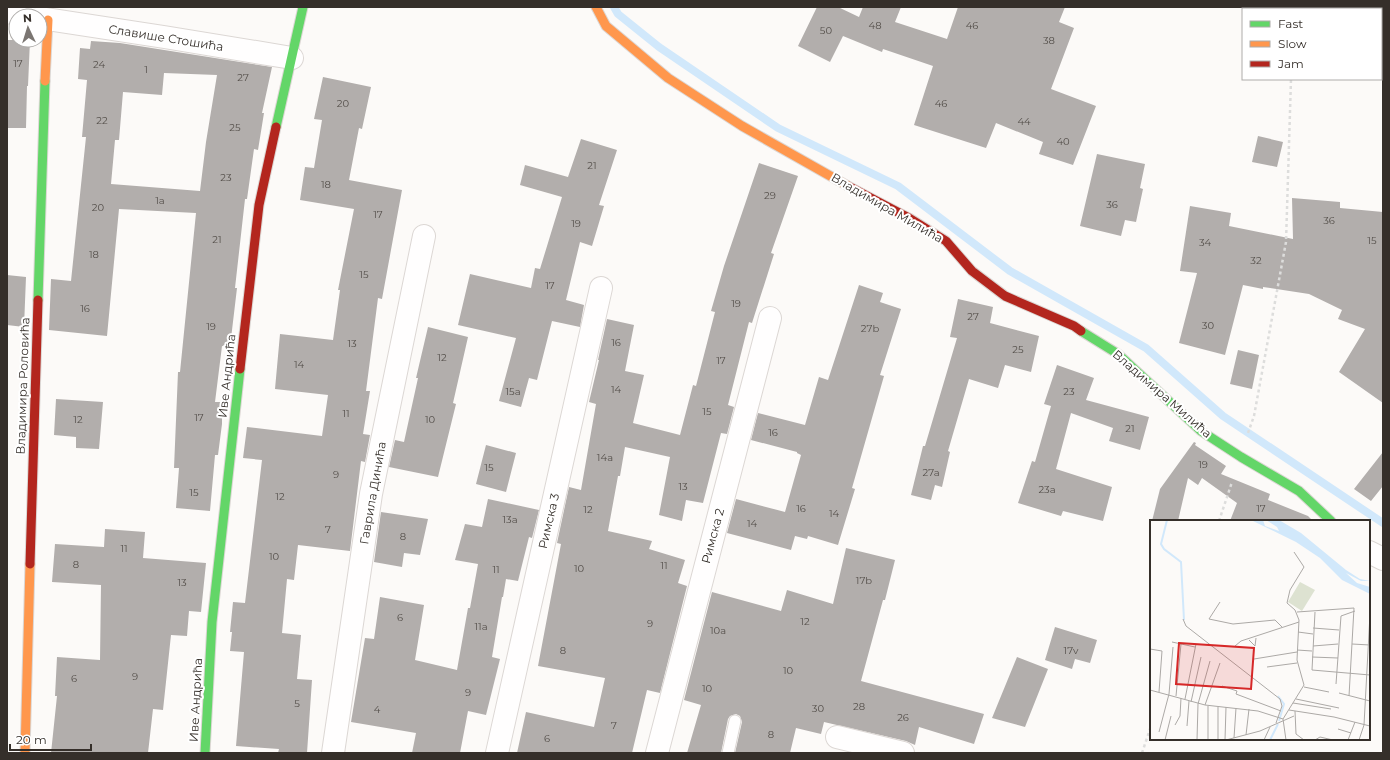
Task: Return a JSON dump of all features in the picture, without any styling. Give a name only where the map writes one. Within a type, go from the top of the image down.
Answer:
[{"type":"street","name":"Иве Андрића","points":[[205,753],[212,622],[259,205],[303,7]]},
{"type":"street","name":"Владимира Милића","points":[[596,7],[606,26],[668,78],[742,126],[869,198],[909,218],[946,241],[972,271],[1005,296],[1074,326],[1118,354],[1201,431],[1240,457],[1299,491],[1330,520]]},
{"type":"street","name":"Славише Стошића","points":[[48,20],[292,58]]},
{"type":"street","name":"Владимира Роловића","points":[[25,753],[43,48]]},
{"type":"street","name":"Гаврила Динића","points":[[333,753],[371,494],[424,236]]},
{"type":"street","name":"Римска 3","points":[[497,753],[601,288]]},
{"type":"street","name":"Римска 2","points":[[657,753],[770,318]]},
{"type":"street","points":[[1370,552],[1383,559]]},
{"type":"street","points":[[837,737],[902,753]]},
{"type":"lane","points":[[728,753],[735,721]]},
{"type":"path","points":[[1254,416],[1286,242],[1291,80]]},
{"type":"path","points":[[1219,520],[1240,457]]},
{"type":"path","points":[[1142,753],[1150,729]]},
{"type":"building","points":[[817,7],[838,7],[859,17],[863,7],[901,7],[895,22],[947,39],[958,7],[1065,7],[1059,22],[1074,28],[1051,89],[1096,106],[1073,165],[1039,154],[1043,142],[996,123],[986,148],[914,125],[933,66],[883,49],[882,52],[843,36],[830,62],[798,46]]},
{"type":"building","points":[[8,40],[8,48],[30,48],[26,128],[7,128]]},
{"type":"building","points":[[91,41],[120,43],[272,67],[262,113],[264,113],[258,150],[254,149],[247,199],[245,199],[230,347],[222,346],[215,402],[222,402],[222,424],[218,455],[215,455],[210,511],[176,508],[179,468],[174,468],[178,372],[180,372],[196,213],[119,209],[107,336],[49,330],[51,279],[71,281],[86,137],[82,137],[87,80],[78,79],[80,48],[90,49]],"holes":[[[164,73],[217,75],[200,191],[111,184],[115,140],[119,140],[123,92],[162,95]]]},
{"type":"building","points":[[323,77],[371,87],[362,129],[359,128],[349,180],[402,190],[382,299],[378,298],[366,391],[370,391],[363,434],[370,435],[365,462],[361,461],[350,551],[298,545],[294,580],[287,579],[282,633],[301,635],[297,679],[312,680],[307,753],[278,753],[279,749],[236,746],[244,652],[230,651],[232,632],[230,632],[233,602],[245,603],[262,460],[243,458],[247,427],[322,436],[328,395],[275,389],[280,334],[333,340],[340,290],[338,290],[354,209],[300,200],[305,167],[314,168],[322,120],[314,119]]},
{"type":"building","points":[[1258,136],[1283,142],[1277,167],[1252,162]]},
{"type":"building","points":[[581,139],[617,150],[599,205],[604,206],[592,246],[580,242],[566,300],[584,305],[580,327],[552,321],[537,380],[529,378],[521,407],[499,401],[516,338],[458,325],[470,274],[531,288],[535,268],[540,269],[562,197],[520,185],[525,165],[568,177]]},
{"type":"building","points":[[1097,154],[1145,164],[1140,188],[1143,189],[1136,222],[1125,220],[1121,236],[1080,226]]},
{"type":"building","points":[[759,163],[798,176],[771,253],[774,254],[752,323],[749,322],[728,405],[734,407],[727,434],[721,433],[703,503],[686,500],[682,521],[659,515],[670,457],[625,447],[620,476],[618,476],[608,531],[652,541],[649,549],[685,560],[678,583],[687,586],[660,693],[647,690],[632,753],[517,753],[526,712],[594,727],[605,678],[538,666],[561,544],[557,543],[569,487],[581,490],[596,404],[589,402],[607,319],[634,325],[625,371],[644,375],[633,423],[680,435],[693,385],[696,386],[715,312],[711,311],[724,266]]},
{"type":"building","points":[[1292,198],[1340,202],[1340,208],[1383,212],[1383,403],[1339,372],[1365,329],[1338,319],[1342,310],[1309,294],[1263,287],[1263,289],[1243,285],[1225,355],[1179,343],[1197,273],[1180,271],[1190,206],[1231,213],[1229,226],[1293,239]]},
{"type":"building","points":[[7,275],[26,277],[24,327],[7,325]]},
{"type":"building","points":[[859,285],[883,293],[880,302],[901,309],[880,375],[884,376],[852,488],[855,489],[838,545],[808,536],[807,539],[795,536],[791,550],[727,533],[736,499],[785,512],[801,455],[797,452],[751,440],[758,413],[805,425],[819,377],[828,380]]},
{"type":"building","points":[[958,299],[993,307],[990,323],[1039,336],[1031,372],[1005,365],[998,388],[969,379],[948,451],[950,452],[942,487],[935,485],[931,500],[911,495],[923,446],[925,446],[957,338],[950,337]]},
{"type":"building","points":[[428,327],[468,337],[453,403],[456,404],[438,477],[389,467],[395,440],[404,442],[418,378],[416,378]]},
{"type":"building","points":[[1238,350],[1259,355],[1252,389],[1230,384]]},
{"type":"building","points":[[1057,365],[1094,378],[1086,400],[1149,417],[1140,450],[1109,441],[1113,428],[1071,413],[1056,469],[1112,487],[1103,521],[1063,511],[1061,516],[1018,503],[1032,461],[1035,462],[1051,406],[1044,404]]},
{"type":"building","points":[[56,399],[103,402],[99,449],[76,448],[76,437],[54,435]]},
{"type":"building","points":[[1194,442],[1196,443],[1195,445],[1226,466],[1221,474],[1270,494],[1268,500],[1308,516],[1312,520],[1230,520],[1237,503],[1202,478],[1198,485],[1188,478],[1178,520],[1152,520],[1160,489]]},
{"type":"building","points":[[486,445],[516,453],[506,492],[476,484]]},
{"type":"building","points":[[1383,452],[1383,486],[1371,501],[1354,489]]},
{"type":"building","points":[[488,499],[539,510],[532,538],[529,537],[518,581],[506,579],[492,657],[500,659],[486,715],[468,711],[460,753],[412,753],[416,733],[351,722],[365,638],[374,639],[380,597],[424,605],[415,660],[457,670],[468,608],[470,608],[478,564],[455,560],[465,524],[482,527]]},
{"type":"building","points":[[381,512],[428,519],[420,555],[404,553],[402,567],[374,562]]},
{"type":"building","points":[[105,529],[145,532],[143,558],[206,563],[201,612],[189,611],[187,636],[171,635],[163,710],[153,709],[148,753],[51,753],[57,696],[55,696],[57,657],[100,660],[101,585],[52,582],[55,544],[104,547]]},
{"type":"building","points":[[846,548],[895,560],[861,681],[984,714],[974,744],[919,727],[915,745],[906,741],[824,722],[821,734],[796,728],[790,753],[735,753],[742,722],[740,716],[736,714],[730,716],[728,719],[721,753],[687,753],[701,705],[684,700],[712,592],[781,611],[787,590],[833,604]]},
{"type":"building","points":[[1055,627],[1097,640],[1090,663],[1075,659],[1072,669],[1045,660]]},
{"type":"building","points":[[1017,657],[1048,669],[1025,727],[992,718]]},
{"type":"waterway","points":[[614,7],[618,14],[659,47],[778,128],[898,186],[1010,271],[1146,348],[1223,416],[1383,523]]},
{"type":"traffic: fast","points":[[276,127],[303,7]]},
{"type":"traffic: fast","points":[[38,300],[45,81]]},
{"type":"traffic: fast","points":[[1081,331],[1118,354],[1201,431],[1241,457],[1299,491],[1330,520]]},
{"type":"traffic: fast","points":[[205,753],[212,622],[240,369]]},
{"type":"traffic: slow","points":[[596,7],[606,26],[668,78],[742,126],[848,186]]},
{"type":"traffic: slow","points":[[45,81],[47,48]]},
{"type":"traffic: slow","points":[[25,753],[30,564]]},
{"type":"traffic: jam","points":[[240,369],[259,205],[276,127]]},
{"type":"traffic: jam","points":[[848,186],[909,218],[946,241],[972,271],[1005,296],[1074,326],[1081,331]]},
{"type":"traffic: jam","points":[[30,564],[38,300]]}]
